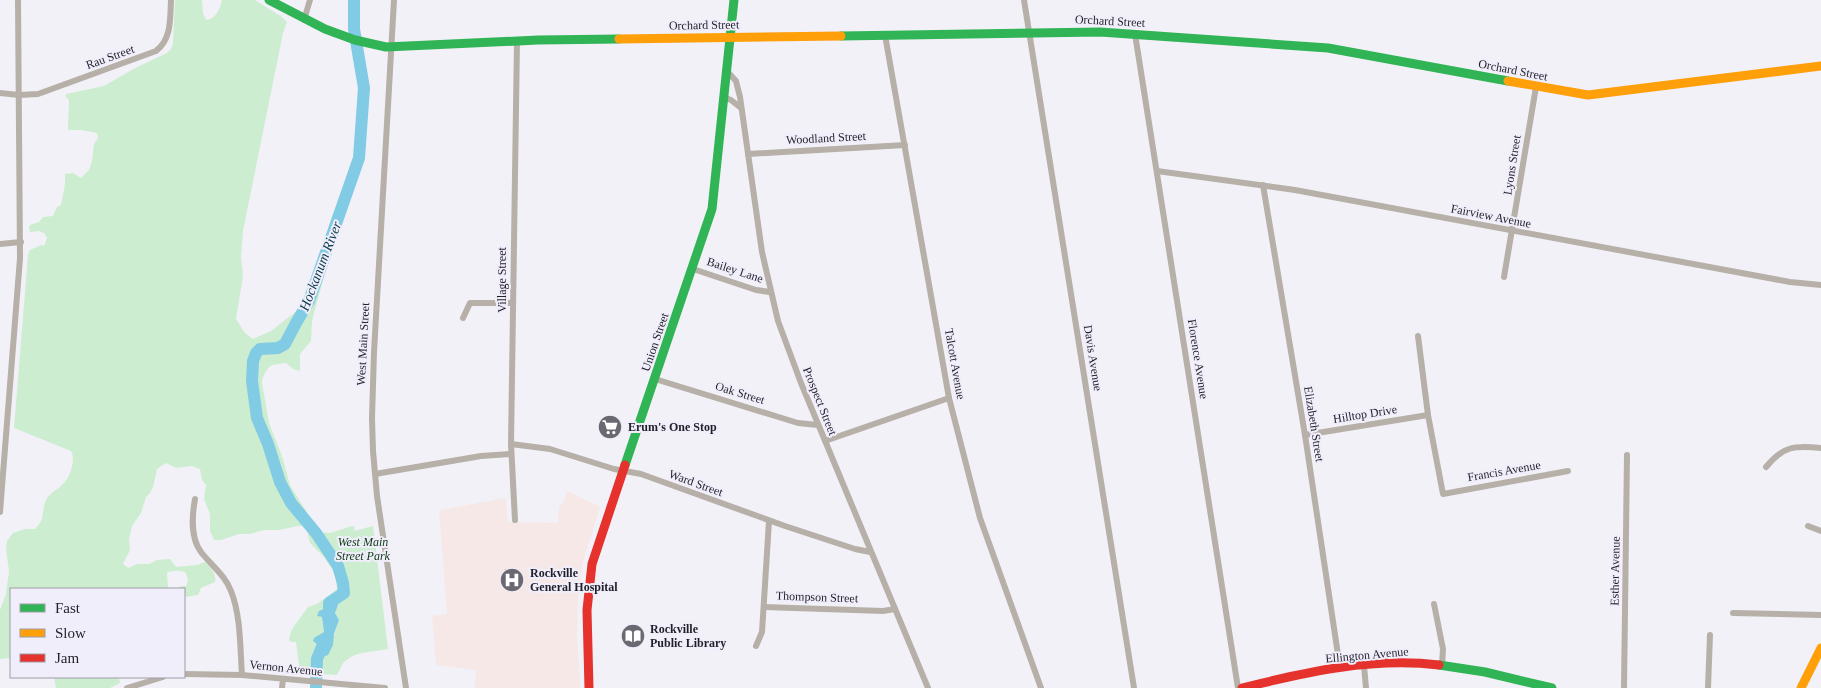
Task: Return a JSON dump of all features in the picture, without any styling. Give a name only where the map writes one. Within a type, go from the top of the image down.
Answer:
[{"type":"street","points":[[0,512],[21,242],[18,0]]},
{"type":"street","name":"Rau Street","points":[[0,93],[32,95],[47,92],[156,51],[162,46],[167,36],[171,0]]},
{"type":"street","name":"Orchard Street","points":[[269,0],[304,20],[333,32],[367,43],[391,47],[517,41],[1086,32],[1328,48],[1536,87],[1594,95],[1821,66]]},
{"type":"street","points":[[304,20],[310,0]]},
{"type":"street","name":"West Main Street","points":[[394,0],[372,418],[375,474],[398,645],[406,688]]},
{"type":"street","name":"Union Street","points":[[589,688],[587,613],[590,575],[596,549],[656,380],[714,203],[734,0]]},
{"type":"street","name":"Davis Avenue","points":[[1024,0],[1134,688]]},
{"type":"street","name":"Florence Avenue","points":[[1135,34],[1238,688]]},
{"type":"street","name":"Talcott Avenue","points":[[885,35],[949,398],[980,518],[1041,688]]},
{"type":"street","name":"Village Street","points":[[515,520],[511,444],[517,41]]},
{"type":"street","name":"Prospect Street","points":[[726,70],[737,84],[740,97],[760,237],[770,292],[790,354],[824,441],[928,688]]},
{"type":"street","name":"Lyons Street","points":[[1504,277],[1536,87]]},
{"type":"street","points":[[724,97],[741,108]]},
{"type":"street","name":"Woodland Street","points":[[748,154],[905,145]]},
{"type":"street","name":"Fairview Avenue","points":[[1157,171],[1262,185],[1790,282],[1821,285]]},
{"type":"street","name":"Elizabeth Street","points":[[1262,185],[1305,435],[1340,668]]},
{"type":"street","points":[[0,244],[21,242]]},
{"type":"street","name":"Bailey Lane","points":[[693,269],[756,290],[770,292]]},
{"type":"street","points":[[464,318],[470,303],[513,303]]},
{"type":"street","points":[[1418,336],[1428,416]]},
{"type":"street","name":"Oak Street","points":[[656,380],[804,424],[818,425]]},
{"type":"street","points":[[824,441],[949,398]]},
{"type":"street","name":"Hilltop Drive","points":[[1305,435],[1428,416]]},
{"type":"street","name":"Francis Avenue","points":[[1428,416],[1443,494],[1568,471]]},
{"type":"street","name":"Ward Street","points":[[511,444],[550,449],[624,471],[641,474],[769,521],[855,550],[870,552]]},
{"type":"street","points":[[1766,467],[1775,455],[1785,450],[1799,446],[1821,448]]},
{"type":"street","points":[[375,474],[476,457],[511,454]]},
{"type":"street","name":"Esther Avenue","points":[[1624,688],[1627,455]]},
{"type":"street","points":[[195,499],[193,519],[196,543],[202,553],[224,578],[233,596],[242,675]]},
{"type":"street","name":"Thompson Street","points":[[769,521],[764,607],[883,611],[895,609]]},
{"type":"street","points":[[1808,526],[1821,531]]},
{"type":"street","points":[[1434,604],[1443,650],[1442,666]]},
{"type":"street","points":[[756,646],[762,636],[764,607]]},
{"type":"street","points":[[1733,613],[1821,615]]},
{"type":"street","points":[[1708,688],[1710,635]]},
{"type":"street","points":[[1801,688],[1821,648]]},
{"type":"street","name":"Ellington Avenue","points":[[1242,688],[1291,676],[1340,668],[1409,663],[1442,666],[1552,688]]},
{"type":"street","points":[[1364,666],[1366,688]]},
{"type":"street","name":"Vernon Avenue","points":[[185,674],[242,675],[385,688]]},
{"type":"street","points":[[127,688],[160,678]]},
{"type":"street","points":[[282,688],[283,679]]},
{"type":"shaded area","name":"Rockville General Hospital","points":[[567,491],[600,507],[583,562],[578,598],[577,633],[580,688],[474,688],[476,670],[436,665],[432,616],[447,614],[439,510],[506,498],[508,522],[558,523],[559,507]]},
{"type":"green space","name":"West Main Street Park","points":[[175,0],[202,0],[203,13],[206,20],[215,16],[222,0],[255,0],[287,22],[283,33],[243,231],[241,257],[243,276],[236,319],[245,333],[253,339],[271,331],[298,310],[307,310],[317,292],[324,264],[327,258],[329,258],[312,321],[311,341],[300,354],[300,371],[293,369],[286,363],[272,365],[265,373],[262,383],[269,423],[282,456],[290,485],[319,532],[330,533],[352,526],[355,527],[354,531],[373,526],[388,649],[360,654],[350,658],[343,663],[336,675],[300,672],[296,642],[289,640],[291,631],[308,607],[317,604],[337,589],[335,574],[324,557],[310,543],[306,526],[264,530],[214,540],[210,531],[210,514],[204,499],[206,485],[202,480],[200,469],[192,466],[176,468],[166,463],[157,469],[153,487],[146,497],[141,513],[132,526],[129,539],[130,550],[123,564],[128,568],[137,564],[149,564],[157,560],[170,559],[176,567],[197,565],[205,562],[214,574],[215,582],[201,588],[198,595],[185,597],[185,588],[180,588],[181,586],[186,586],[188,581],[186,573],[182,571],[167,573],[168,588],[10,588],[10,658],[0,659],[0,610],[6,594],[9,571],[6,549],[7,541],[13,533],[25,529],[35,529],[41,522],[46,500],[66,481],[73,463],[71,451],[14,428],[28,255],[30,250],[41,245],[44,246],[47,238],[44,233],[39,231],[30,232],[29,227],[39,222],[43,217],[53,216],[57,207],[61,205],[65,174],[73,173],[81,178],[89,170],[94,144],[98,138],[97,133],[68,130],[69,100],[66,94],[104,86],[135,68],[167,53],[173,43]],"holes":[[[337,603],[335,613],[339,620],[334,636],[317,644],[314,639],[324,632],[322,617],[319,617]]]},
{"type":"green space","points":[[54,678],[119,678],[120,683],[110,688],[56,688]]},
{"type":"water","points":[[337,603],[335,613],[339,620],[334,634],[333,645],[328,655],[319,658],[317,644],[313,641],[314,638],[324,632],[322,617],[317,616],[319,611]]},
{"type":"waterway","name":"Hockanum River","points":[[329,623],[329,603],[344,593],[338,566],[316,533],[291,503],[280,482],[268,444],[257,418],[252,381],[253,361],[256,353],[260,349],[278,348],[285,344],[309,301],[359,158],[364,88],[354,29],[354,0]]},
{"type":"waterway","name":"Hockanum River","points":[[316,688],[317,659],[324,642]]},
{"type":"traffic: fast","points":[[269,0],[325,29],[355,40],[386,47],[538,40],[619,39]]},
{"type":"traffic: fast","points":[[625,465],[712,209],[734,0]]},
{"type":"traffic: fast","points":[[841,36],[1100,32],[1328,48],[1508,81]]},
{"type":"traffic: fast","points":[[1439,665],[1485,672],[1552,688]]},
{"type":"traffic: slow","points":[[619,39],[841,36]]},
{"type":"traffic: slow","points":[[1508,81],[1588,95],[1821,66]]},
{"type":"traffic: slow","points":[[1801,688],[1821,648]]},
{"type":"traffic: jam","points":[[589,688],[587,610],[592,564],[625,465]]},
{"type":"traffic: jam","points":[[1242,688],[1315,672],[1364,665],[1389,663],[1439,665]]},
{"type":"place","name":"Erum's One Stop","points":[[610,427]]},
{"type":"place","name":"Rockville General Hospital","points":[[512,580]]},
{"type":"place","name":"Rockville Public Library","points":[[633,636]]}]
